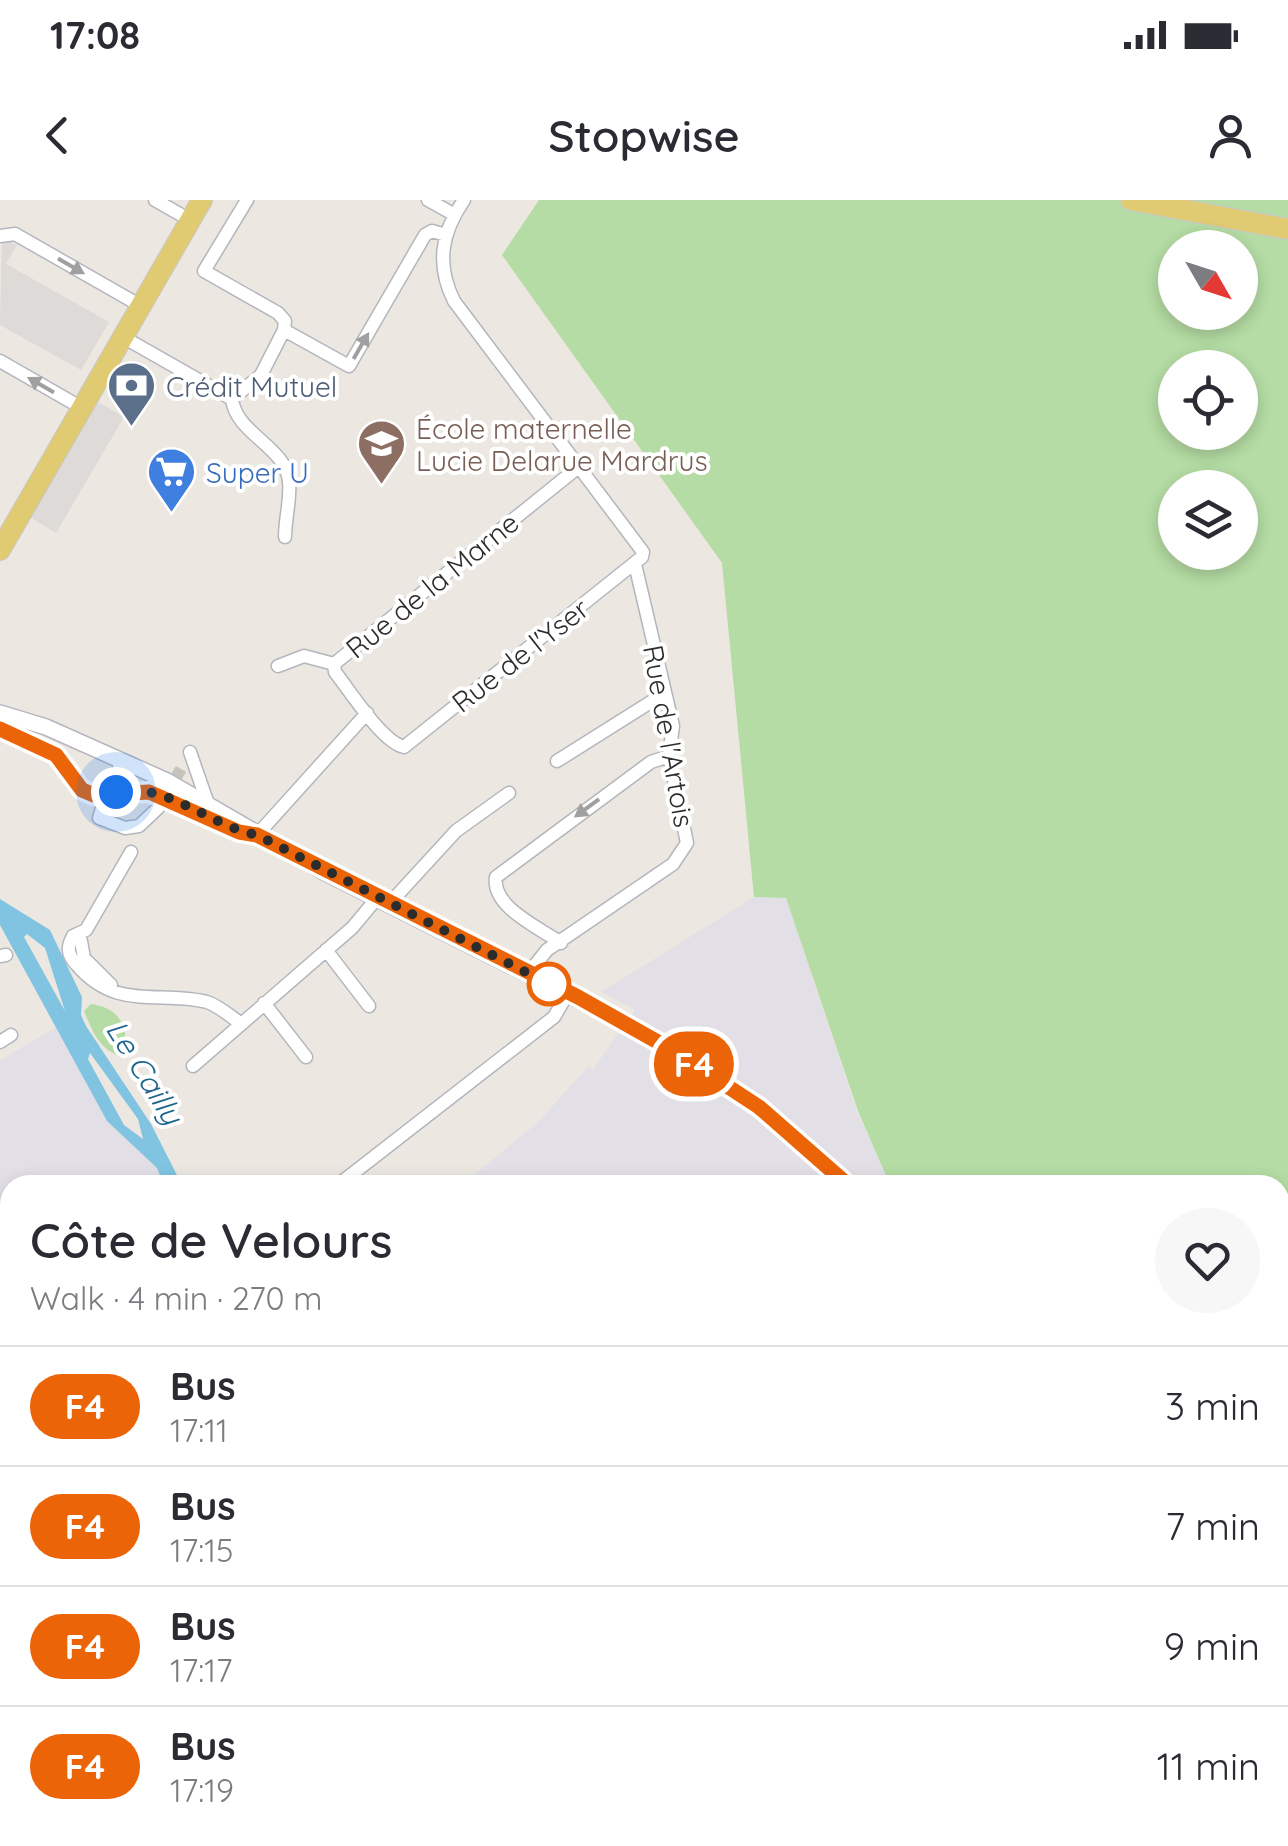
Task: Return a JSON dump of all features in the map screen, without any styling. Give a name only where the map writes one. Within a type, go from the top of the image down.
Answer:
[{"type":"main road","points":[[0,550],[202,200]]},
{"type":"main road","points":[[1132,200],[1288,229]]},
{"type":"street","points":[[155,200],[190,220]]},
{"type":"street","points":[[247,200],[204,272],[278,312],[284,330],[349,366],[425,235],[432,231],[446,235],[464,200]]},
{"type":"street","points":[[428,200],[455,214]]},
{"type":"street","points":[[0,236],[14,234],[23,238],[140,306]]},
{"type":"street","name":"Rue de l'Artois","points":[[446,235],[442,268],[454,301],[576,469],[642,552],[635,564],[674,735],[668,756],[686,835],[684,850],[674,864],[560,943]]},
{"type":"street","points":[[232,398],[261,375],[284,330]]},
{"type":"street","points":[[123,337],[232,398]]},
{"type":"street","points":[[0,361],[82,408]]},
{"type":"street","points":[[232,398],[234,416],[284,467],[289,482],[284,537]]},
{"type":"street","name":"Rue de la Marne","points":[[334,664],[576,469]]},
{"type":"street","name":"Rue de l'Yser","points":[[367,713],[394,744],[404,747],[635,564]]},
{"type":"street","points":[[257,835],[367,713],[335,672],[334,664],[304,656],[278,666]]},
{"type":"street","points":[[557,761],[665,693]]},
{"type":"street","points":[[0,713],[56,755],[82,790],[111,794],[149,792],[239,832],[257,835],[573,995],[736,1090],[836,1175]]},
{"type":"street","points":[[0,729],[27,733],[46,727],[244,821],[257,835]]},
{"type":"street","points":[[181,768],[190,752],[208,804]]},
{"type":"street","points":[[528,974],[547,950],[560,943],[502,900],[495,888],[496,877],[651,762],[668,756]]},
{"type":"street","points":[[120,760],[111,794],[99,818],[114,826],[139,826],[158,808]]},
{"type":"street","points":[[193,1066],[384,900],[456,831],[509,794]]},
{"type":"street","points":[[131,852],[86,930],[73,936],[68,947],[86,975],[111,988],[143,999],[211,1003],[240,1023]]},
{"type":"street","points":[[81,940],[84,958],[111,988]]},
{"type":"street","points":[[326,950],[369,1006]]},
{"type":"street","points":[[351,1175],[554,1017],[573,995]]},
{"type":"street","points":[[264,1003],[306,1057]]},
{"type":"shaded area","points":[[2,236],[17,245],[6,264],[109,322],[81,370],[0,325]]},
{"type":"shaded area","points":[[96,401],[124,417],[56,533],[30,517]]},
{"type":"shaded area","points":[[754,897],[786,898],[857,1111],[886,1175],[474,1175],[537,1123],[588,1067],[593,1069],[635,1010],[601,992]]},
{"type":"shaded area","points":[[57,1027],[114,1128],[158,1166],[162,1175],[0,1175],[0,1060]]},
{"type":"green space","points":[[539,200],[1288,200],[1288,1175],[886,1175],[858,1111],[786,898],[754,897],[722,563],[502,255]]},
{"type":"green space","points":[[91,1004],[113,1012],[122,1022],[125,1045],[117,1055],[100,1043],[93,1031],[84,1011]]},
{"type":"water","points":[[0,899],[50,930],[82,997],[81,1015],[86,1026],[151,1124],[177,1175],[160,1175],[107,1121],[0,925]],"holes":[[[27,934],[45,948],[65,1011],[24,937]],[[90,1053],[138,1119],[143,1139],[124,1125],[88,1059]]]},
{"type":"tunnel","points":[[167,792],[181,769]]},
{"type":"bus line","name":"F4","points":[[0,729],[56,755],[82,790],[106,796],[126,790],[149,792],[239,832],[257,835],[578,997],[736,1090],[837,1175]]},
{"type":"place","name":"Crédit Mutuel","points":[[131,428]]},
{"type":"place","name":"École maternelle Lucie Delarue Mardrus","points":[[381,486]]},
{"type":"place","name":"Super U","points":[[171,514]]},
{"type":"route","points":[[116,792],[149,792],[239,832],[257,835],[549,984]]},
{"type":"water label","name":"Le Cailly","points":[[145,1072]]}]
